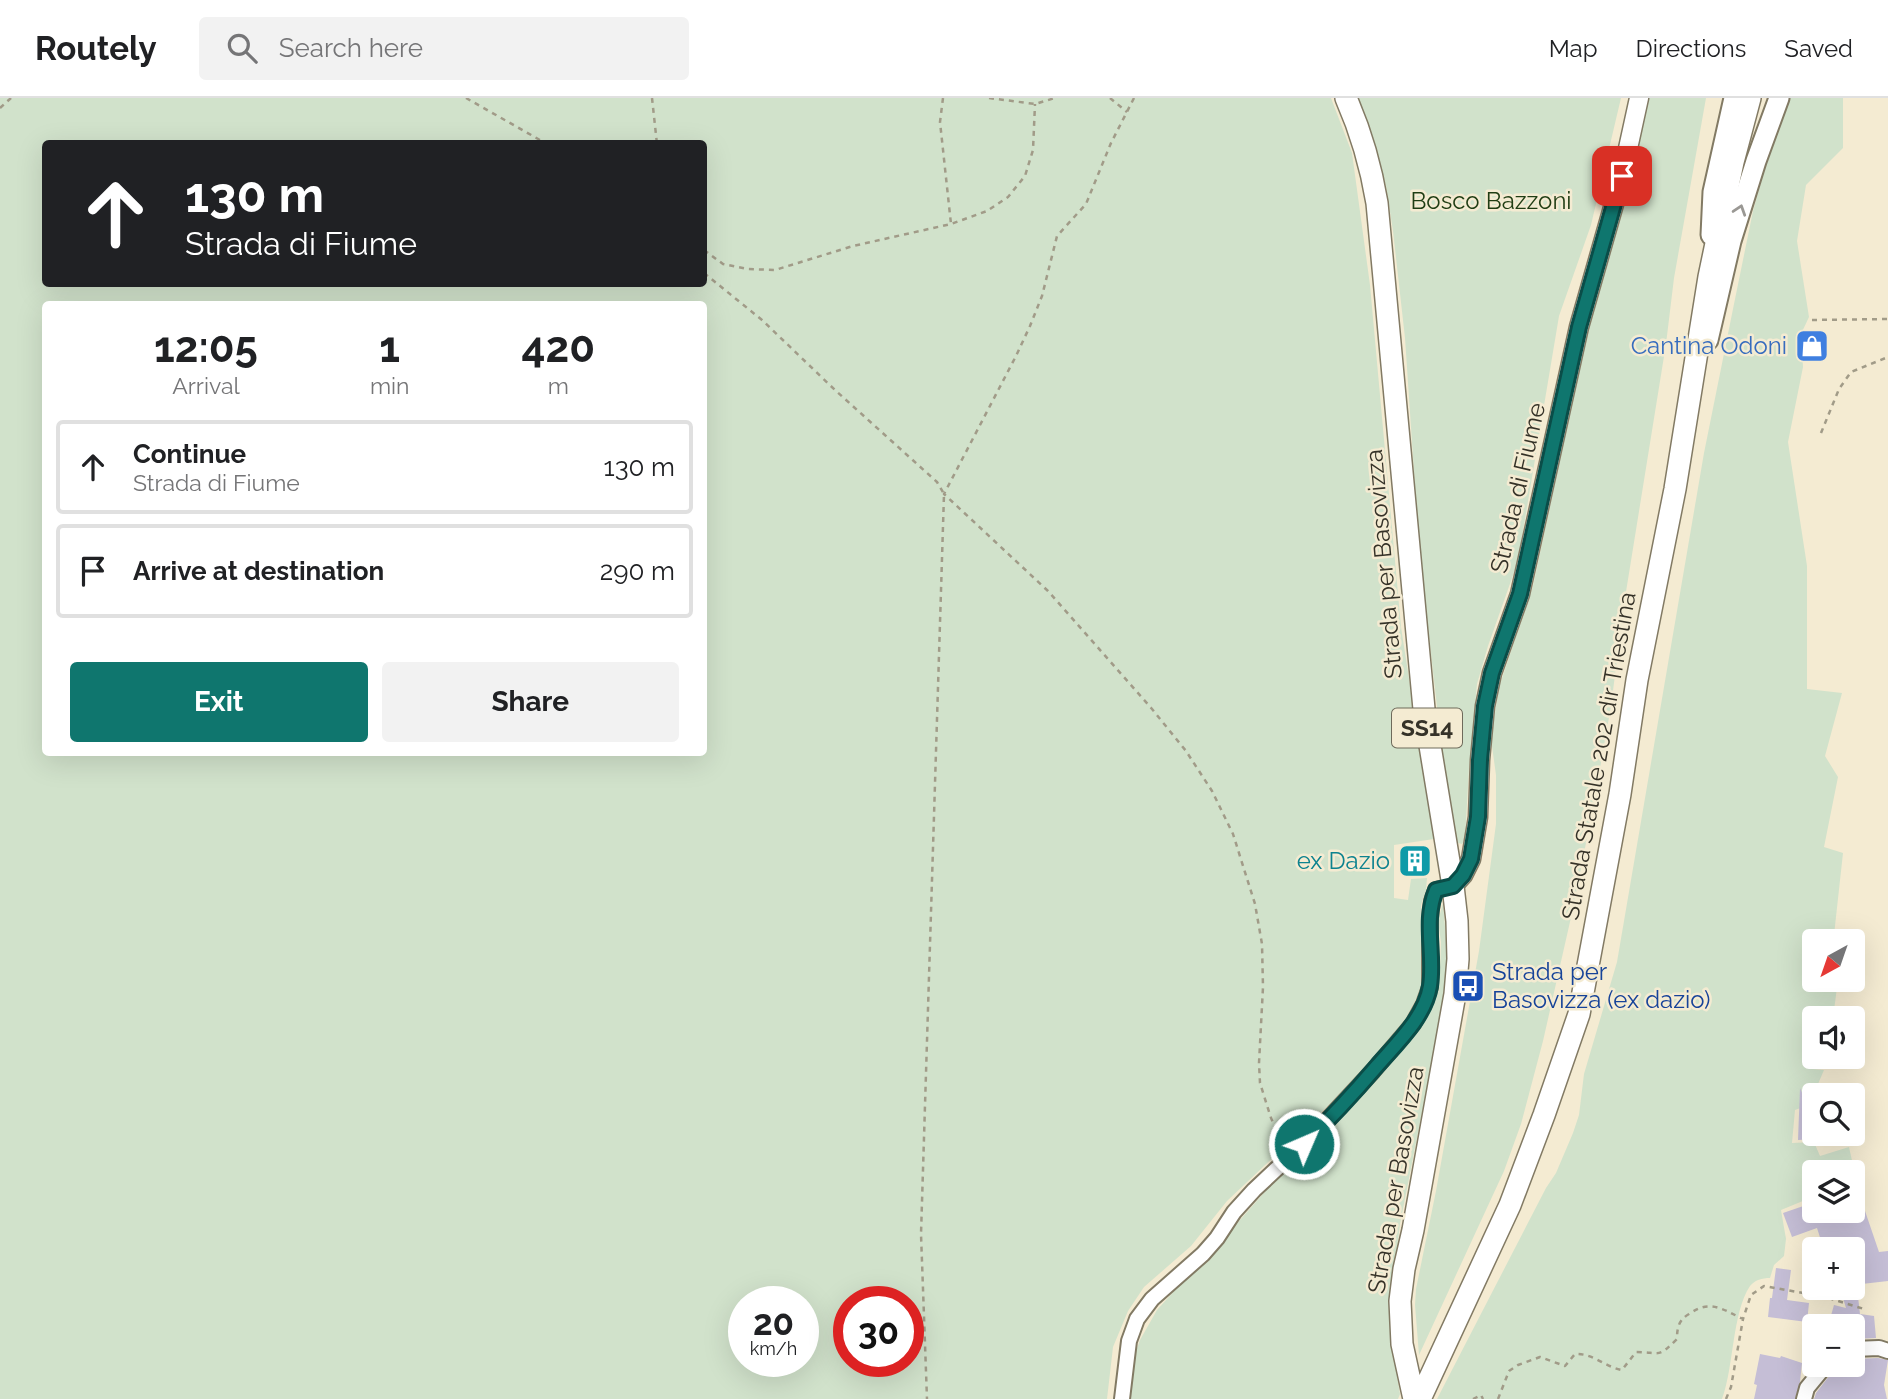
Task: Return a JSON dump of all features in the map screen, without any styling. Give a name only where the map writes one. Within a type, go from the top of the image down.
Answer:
[{"type":"main road","name":"Strada per Basovizza","points":[[1346,98],[1360,133],[1377,203],[1422,684],[1453,886],[1457,934],[1455,994],[1401,1289],[1399,1312],[1404,1357],[1414,1399]]},
{"type":"main road","points":[[1709,277],[1713,192],[1734,98]]},
{"type":"main road","name":"Strada Statale 202 dir Triestina","points":[[1420,1399],[1510,1205],[1579,1014],[1620,794],[1637,680],[1679,467],[1709,277],[1733,162],[1750,98]]},
{"type":"main road","points":[[1679,467],[1731,241],[1779,98]]},
{"type":"street","name":"Strada di Fiume","points":[[1453,886],[1463,875],[1471,859],[1478,817],[1485,706],[1492,673],[1526,571],[1579,327],[1622,176],[1639,98]]},
{"type":"street","points":[[1122,1399],[1129,1340],[1137,1320],[1152,1298],[1203,1254],[1254,1190],[1346,1101],[1413,1024],[1430,987],[1432,901],[1436,890],[1453,886]]},
{"type":"street","points":[[1865,1349],[1888,1351]]},
{"type":"street","points":[[1804,1399],[1807,1388],[1816,1377]]},
{"type":"path","points":[[0,108],[11,98]]},
{"type":"path","points":[[466,98],[540,140]]},
{"type":"path","points":[[652,98],[657,140]]},
{"type":"path","points":[[943,98],[940,122],[951,224]]},
{"type":"path","points":[[989,98],[1035,104],[1055,98]]},
{"type":"path","points":[[1110,98],[1127,112]]},
{"type":"path","points":[[927,1399],[920,1234],[944,494],[1030,326],[1042,296],[1057,236],[1086,204],[1111,143],[1134,98]]},
{"type":"path","points":[[707,252],[723,264],[748,269],[775,270],[853,246],[951,224],[987,211],[1008,197],[1025,176],[1033,150],[1035,104]]},
{"type":"path","points":[[707,275],[762,320],[937,482],[944,494],[1048,591],[1186,751],[1212,791],[1233,834],[1255,904],[1262,944],[1260,1083],[1271,1118],[1289,1158]]},
{"type":"path","points":[[1812,320],[1888,319]]},
{"type":"path","points":[[1821,433],[1839,389],[1851,372],[1888,357]]},
{"type":"path","points":[[1726,1399],[1731,1387],[1743,1318],[1751,1295],[1764,1286],[1825,1297],[1864,1309]]},
{"type":"path","points":[[1499,1399],[1509,1371],[1541,1357],[1565,1366],[1575,1354],[1586,1354],[1604,1365],[1622,1370],[1636,1352],[1664,1352],[1676,1339],[1677,1327],[1683,1317],[1699,1306],[1711,1306],[1743,1318]]},
{"type":"path","points":[[1473,1399],[1481,1395],[1483,1399]]},
{"type":"green space","points":[[0,98],[1331,98],[1352,153],[1370,285],[1401,627],[1434,839],[1394,845],[1394,898],[1408,900],[1411,879],[1427,878],[1421,905],[1423,986],[1403,1024],[1366,1070],[1227,1201],[1191,1246],[1144,1287],[1128,1311],[1113,1347],[1107,1399],[0,1399]]},
{"type":"green space","name":"Bosco Bazzoni","points":[[1358,98],[1621,98],[1591,225],[1559,316],[1518,561],[1477,684],[1465,839],[1462,844],[1458,843],[1456,837],[1442,751],[1425,601],[1405,338],[1393,231],[1386,186]]},
{"type":"green space","points":[[1648,98],[1706,98],[1674,278],[1611,706],[1593,808],[1543,1041],[1521,1124],[1504,1171],[1419,1355],[1416,1289],[1479,951],[1496,824],[1496,775],[1491,739],[1499,687],[1533,586],[1585,342],[1633,169]]},
{"type":"green space","points":[[1790,98],[1843,98],[1843,148],[1806,185],[1797,241],[1809,317],[1801,334],[1803,367],[1788,442],[1807,566],[1807,689],[1842,693],[1825,756],[1838,777],[1824,847],[1843,853],[1835,929],[1802,929],[1802,992],[1836,992],[1835,1006],[1802,1006],[1802,1069],[1824,1070],[1818,1083],[1802,1083],[1802,1108],[1795,1110],[1792,1143],[1816,1146],[1820,1156],[1849,1147],[1852,1160],[1802,1160],[1802,1201],[1781,1210],[1786,1239],[1784,1256],[1774,1265],[1770,1278],[1754,1282],[1744,1297],[1722,1399],[1437,1399],[1556,1173],[1579,1115],[1584,1074],[1617,962],[1704,453],[1753,211],[1769,153]]},
{"type":"green space","points":[[1443,903],[1448,962],[1438,1031],[1400,1224],[1393,1279],[1390,1332],[1400,1394],[1398,1399],[1128,1399],[1131,1365],[1140,1340],[1157,1310],[1211,1258],[1270,1186],[1324,1136],[1420,1029],[1435,1002],[1440,974],[1441,942],[1438,921]]},
{"type":"building","name":"ex Dazio","points":[[1426,849],[1429,871],[1404,875],[1402,852]]},
{"type":"building","points":[[1800,1088],[1802,1140],[1798,1140]]},
{"type":"building","points":[[1802,1206],[1802,1223],[1865,1223],[1865,1211],[1879,1252],[1888,1251],[1888,1281],[1865,1284],[1865,1237],[1820,1237],[1817,1228],[1792,1237],[1783,1213]]},
{"type":"building","points":[[1776,1268],[1791,1270],[1787,1300],[1809,1303],[1808,1314],[1802,1314],[1802,1321],[1768,1317]]},
{"type":"building","points":[[1844,1300],[1858,1300],[1860,1314],[1831,1314],[1834,1305],[1846,1308]]},
{"type":"building","points":[[1865,1315],[1874,1316],[1876,1338],[1865,1338]]},
{"type":"building","points":[[1760,1354],[1781,1356],[1802,1363],[1795,1399],[1754,1399],[1757,1385],[1754,1384]]},
{"type":"building","points":[[1865,1359],[1888,1360],[1884,1385],[1887,1399],[1814,1399],[1828,1377],[1865,1377]]},
{"type":"place","name":"Cantina Odoni","points":[[1812,346]]},
{"type":"place","name":"ex Dazio","points":[[1415,861]]},
{"type":"place","name":"Strada per Basovizza (ex dazio)","points":[[1468,986]]},
{"type":"route","points":[[1304,1144],[1346,1101],[1413,1024],[1430,987],[1432,901],[1436,890],[1453,886],[1463,875],[1471,859],[1478,817],[1485,706],[1492,673],[1520,594],[1579,327],[1622,176]]}]
